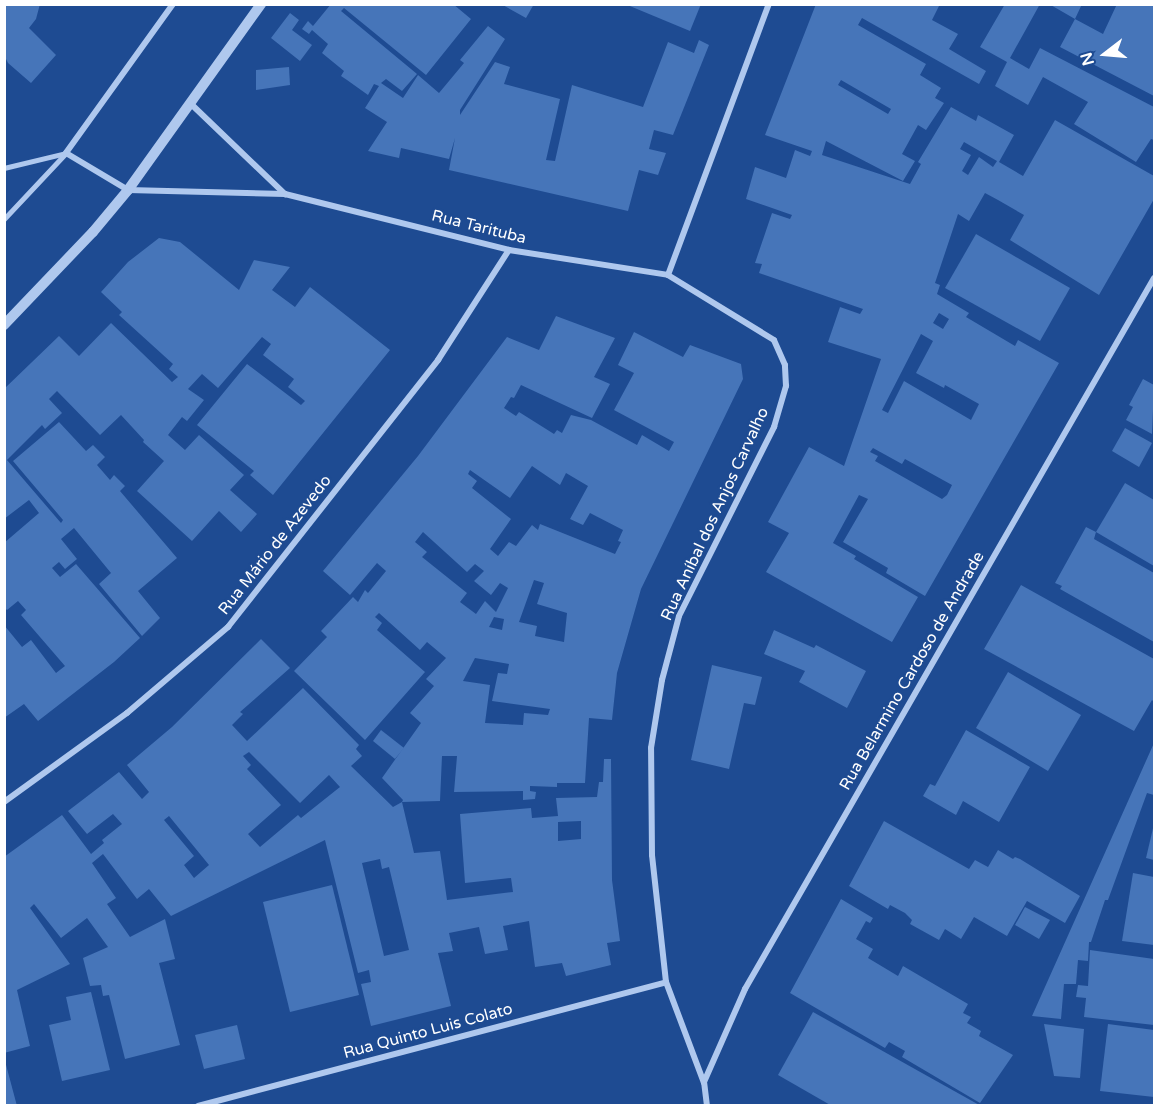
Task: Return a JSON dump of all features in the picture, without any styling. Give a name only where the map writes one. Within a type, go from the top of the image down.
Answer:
[{"type":"street","points":[[128,190],[66,153],[173,4]]},
{"type":"street","points":[[4,325],[93,232],[128,190],[261,4]]},
{"type":"street","points":[[668,275],[770,4]]},
{"type":"street","points":[[190,103],[285,195]]},
{"type":"street","name":"Rua Tarituba","points":[[128,190],[285,195],[404,222],[509,250],[668,275]]},
{"type":"street","name":"Rua Mário de Azevedo","points":[[4,802],[128,713],[228,627],[438,360],[509,250]]},
{"type":"street","name":"Rua Aníbal dos Anjos Carvalho","points":[[668,275],[774,340],[784,365],[786,386],[774,427],[679,616],[662,681],[651,748],[652,855],[666,982],[704,1083],[707,1106]]},
{"type":"street","name":"Rua Belarmino Cardoso de Andrade","points":[[704,1083],[745,989],[1155,279]]},
{"type":"street","name":"Rua Quinto Luis Colato","points":[[198,1106],[666,982]]},
{"type":"lane","points":[[4,168],[66,153]]},
{"type":"lane","points":[[4,219],[66,153]]},
{"type":"building","points":[[4,4],[40,4],[36,19],[29,28],[56,55],[31,83],[8,63],[4,55]]},
{"type":"building","points":[[331,4],[453,4],[471,19],[426,75],[344,8],[341,11],[417,74],[402,91],[386,79],[381,83],[403,98],[418,75],[439,93],[464,63],[460,60],[488,26],[505,39],[460,110],[460,115],[495,62],[510,67],[504,84],[560,99],[546,160],[555,161],[572,85],[643,107],[668,42],[694,53],[699,40],[709,45],[673,135],[654,130],[649,149],[666,153],[658,175],[639,170],[628,211],[449,170],[455,138],[449,159],[401,148],[399,158],[368,151],[387,122],[365,108],[379,86],[374,84],[368,95],[341,76],[344,71],[322,53],[328,44],[312,30],[309,34],[302,29],[308,21],[313,26]]},
{"type":"building","points":[[501,4],[534,4],[526,18]]},
{"type":"building","points":[[625,4],[701,4],[690,31]]},
{"type":"building","points":[[816,4],[940,4],[932,20],[958,34],[949,49],[986,71],[979,84],[862,18],[858,25],[926,64],[920,75],[941,88],[935,98],[944,103],[926,130],[918,125],[902,154],[915,161],[903,181],[826,141],[822,155],[910,184],[921,164],[918,162],[951,107],[976,121],[978,115],[1014,135],[999,162],[1023,176],[1055,120],[1154,176],[1154,199],[1099,295],[1010,240],[1024,215],[998,200],[985,193],[969,221],[958,214],[935,283],[940,285],[937,294],[969,313],[966,317],[1015,346],[1018,340],[1059,363],[925,596],[886,573],[888,568],[843,542],[868,499],[859,495],[833,543],[856,556],[854,559],[918,597],[892,642],[766,572],[789,533],[768,522],[809,447],[844,466],[881,359],[828,342],[840,307],[860,314],[863,309],[759,273],[762,264],[755,263],[772,213],[790,219],[792,215],[746,199],[755,167],[786,178],[795,150],[810,156],[812,151],[765,135]],"holes":[[[841,80],[891,109],[888,114],[838,85]],[[964,142],[997,161],[993,167],[979,157],[968,175],[962,171],[971,155],[960,149]],[[939,313],[949,319],[943,329],[933,323]],[[921,334],[933,341],[916,373],[944,388],[945,385],[979,404],[971,420],[904,381],[888,413],[882,410]],[[873,448],[902,464],[905,459],[952,485],[942,499],[875,461],[878,456],[870,452]]]},
{"type":"building","points":[[1005,4],[1040,4],[1010,58],[1029,69],[1040,48],[1154,107],[1154,140],[1151,139],[1136,162],[1074,124],[1088,102],[1043,77],[1028,105],[995,86],[1007,62],[980,47]]},
{"type":"building","points":[[1049,4],[1082,4],[1075,19]]},
{"type":"building","points":[[1117,4],[1154,4],[1154,96],[1060,47],[1075,19],[1103,34]]},
{"type":"building","points":[[290,13],[299,20],[292,30],[312,45],[300,61],[271,38]]},
{"type":"building","points":[[289,67],[290,85],[256,90],[256,70]]},
{"type":"building","points":[[976,234],[1070,288],[1040,341],[945,288]]},
{"type":"building","points":[[159,238],[180,242],[239,290],[254,260],[290,267],[272,290],[295,307],[310,287],[390,350],[273,495],[250,475],[254,471],[197,425],[247,364],[301,405],[305,401],[288,387],[294,379],[263,355],[271,344],[262,337],[218,388],[202,374],[188,389],[204,400],[187,421],[182,417],[168,435],[185,450],[199,435],[244,475],[230,490],[257,514],[241,532],[219,511],[192,541],[137,491],[164,461],[143,442],[144,440],[121,415],[100,435],[57,391],[49,399],[62,413],[45,429],[42,425],[7,460],[61,523],[63,520],[13,461],[59,422],[86,451],[93,445],[105,457],[97,465],[110,480],[114,475],[125,486],[120,491],[177,558],[138,591],[160,618],[142,636],[99,584],[111,573],[74,528],[61,539],[77,559],[65,569],[59,562],[52,568],[60,577],[76,564],[140,638],[114,662],[38,721],[24,704],[4,718],[4,625],[22,647],[31,640],[56,673],[65,666],[21,615],[26,610],[18,601],[7,610],[4,607],[4,543],[39,513],[29,500],[4,519],[4,389],[59,336],[79,356],[111,323],[172,382],[178,377],[169,369],[173,364],[119,315],[122,312],[101,292],[128,262]]},
{"type":"building","points":[[556,316],[615,338],[594,377],[610,384],[592,418],[521,385],[514,398],[511,397],[504,408],[516,416],[519,412],[554,434],[557,430],[562,433],[571,415],[591,420],[637,445],[642,435],[669,451],[674,442],[614,410],[634,373],[618,365],[634,332],[683,357],[690,345],[741,364],[743,379],[641,589],[617,673],[612,720],[589,718],[585,783],[557,783],[557,787],[530,786],[530,791],[536,792],[535,799],[523,800],[523,791],[454,792],[457,756],[442,756],[440,801],[402,802],[403,800],[382,778],[421,723],[410,713],[434,686],[426,679],[446,658],[427,642],[420,650],[379,613],[375,617],[382,623],[377,630],[425,672],[365,740],[294,671],[327,637],[321,631],[353,597],[358,602],[365,590],[368,593],[386,571],[377,563],[350,595],[323,571],[418,456],[507,337],[539,350]],"holes":[[[532,466],[560,485],[566,473],[588,486],[570,519],[583,525],[590,513],[623,530],[618,541],[621,542],[615,554],[540,524],[538,530],[532,525],[516,546],[509,542],[498,556],[490,549],[511,519],[472,488],[477,481],[468,474],[470,470],[510,498]],[[423,532],[467,572],[475,564],[484,571],[474,581],[491,595],[500,583],[508,588],[496,612],[485,601],[476,614],[460,602],[467,593],[422,557],[427,552],[415,542]],[[534,580],[544,583],[537,604],[567,613],[564,642],[535,636],[537,626],[519,622]],[[494,617],[504,619],[502,630],[489,627]],[[475,658],[509,664],[507,674],[498,673],[492,701],[550,709],[548,715],[524,713],[523,725],[485,723],[490,685],[463,681]]]},
{"type":"building","points":[[1143,379],[1154,385],[1152,434],[1126,420],[1133,407],[1129,405]]},
{"type":"building","points":[[1125,428],[1152,443],[1139,467],[1112,451]]},
{"type":"building","points":[[1125,483],[1154,500],[1154,566],[1096,532]]},
{"type":"building","points":[[1086,527],[1096,532],[1094,539],[1154,573],[1154,642],[1060,589],[1062,586],[1055,583]]},
{"type":"building","points":[[1021,585],[1154,659],[1154,702],[1152,700],[1134,731],[984,649]]},
{"type":"building","points":[[774,630],[814,648],[816,645],[866,671],[847,708],[799,682],[805,671],[764,654]]},
{"type":"building","points":[[261,639],[290,668],[240,712],[243,714],[232,725],[247,741],[303,688],[359,745],[356,749],[362,756],[351,766],[393,807],[402,802],[414,853],[440,851],[447,900],[513,892],[511,878],[465,883],[460,814],[531,808],[532,818],[558,816],[556,798],[597,797],[599,782],[603,782],[604,759],[611,759],[612,880],[620,941],[607,943],[611,965],[566,976],[562,963],[535,967],[529,921],[503,926],[508,950],[485,954],[479,927],[449,933],[453,951],[438,953],[451,1006],[371,1026],[361,984],[371,982],[369,970],[358,973],[325,840],[171,916],[149,889],[137,899],[103,854],[92,863],[116,898],[107,904],[130,937],[165,919],[175,959],[159,963],[180,1045],[125,1059],[109,995],[103,996],[101,985],[90,986],[83,958],[108,947],[87,918],[61,938],[34,904],[30,908],[70,964],[17,990],[30,1046],[4,1053],[4,857],[62,815],[91,854],[104,843],[102,840],[122,824],[113,814],[87,834],[68,811],[119,772],[142,799],[149,792],[127,765],[172,727]],"holes":[[[249,752],[300,803],[329,775],[340,787],[301,818],[298,815],[260,847],[248,834],[281,805],[247,769],[251,765],[243,756]],[[169,816],[209,865],[194,878],[184,865],[194,856],[164,820]],[[581,821],[581,839],[558,841],[558,822]],[[380,859],[382,869],[389,867],[409,950],[384,956],[362,863]]]},
{"type":"building","points":[[712,665],[762,677],[755,705],[744,703],[729,769],[691,760]]},
{"type":"building","points":[[1008,672],[1081,715],[1048,771],[976,728]]},
{"type":"building","points":[[381,730],[404,748],[395,759],[373,741]]},
{"type":"building","points":[[966,730],[1030,767],[999,822],[963,801],[956,815],[923,796],[930,784],[935,786]]},
{"type":"building","points":[[1154,743],[1154,795],[1147,793],[1108,900],[1105,900],[1091,942],[1089,942],[1088,961],[1078,960],[1076,984],[1064,984],[1061,1019],[1032,1016]]},
{"type":"building","points":[[884,821],[969,869],[975,860],[988,867],[998,850],[1013,859],[1015,857],[1020,859],[1080,896],[1065,923],[1027,901],[1007,936],[974,917],[961,939],[945,929],[939,940],[910,924],[912,920],[905,913],[890,905],[888,909],[849,886]]},
{"type":"building","points":[[1154,824],[1154,860],[1146,858]]},
{"type":"building","points":[[1133,873],[1154,877],[1154,945],[1122,941]]},
{"type":"building","points":[[332,885],[359,995],[290,1012],[263,902]]},
{"type":"building","points":[[841,899],[873,918],[870,923],[866,921],[856,939],[873,949],[868,958],[898,976],[903,966],[968,1004],[963,1013],[971,1017],[967,1023],[981,1031],[979,1036],[1013,1055],[980,1103],[902,1057],[905,1051],[889,1042],[885,1048],[790,993]]},
{"type":"building","points":[[1025,907],[1050,920],[1039,939],[1015,925]]},
{"type":"building","points":[[1090,950],[1154,959],[1154,1025],[1084,1017],[1086,998],[1076,997],[1078,985],[1088,986]]},
{"type":"building","points":[[91,992],[110,1070],[62,1081],[49,1025],[71,1020],[66,997]]},
{"type":"building","points":[[813,1012],[981,1106],[832,1106],[778,1075]]},
{"type":"building","points":[[1044,1024],[1084,1029],[1080,1078],[1054,1076]]},
{"type":"building","points":[[1108,1024],[1154,1030],[1154,1097],[1100,1091]]},
{"type":"building","points":[[237,1025],[245,1059],[204,1069],[195,1035]]},
{"type":"building","points":[[5,1061],[17,1106],[5,1106]]}]
